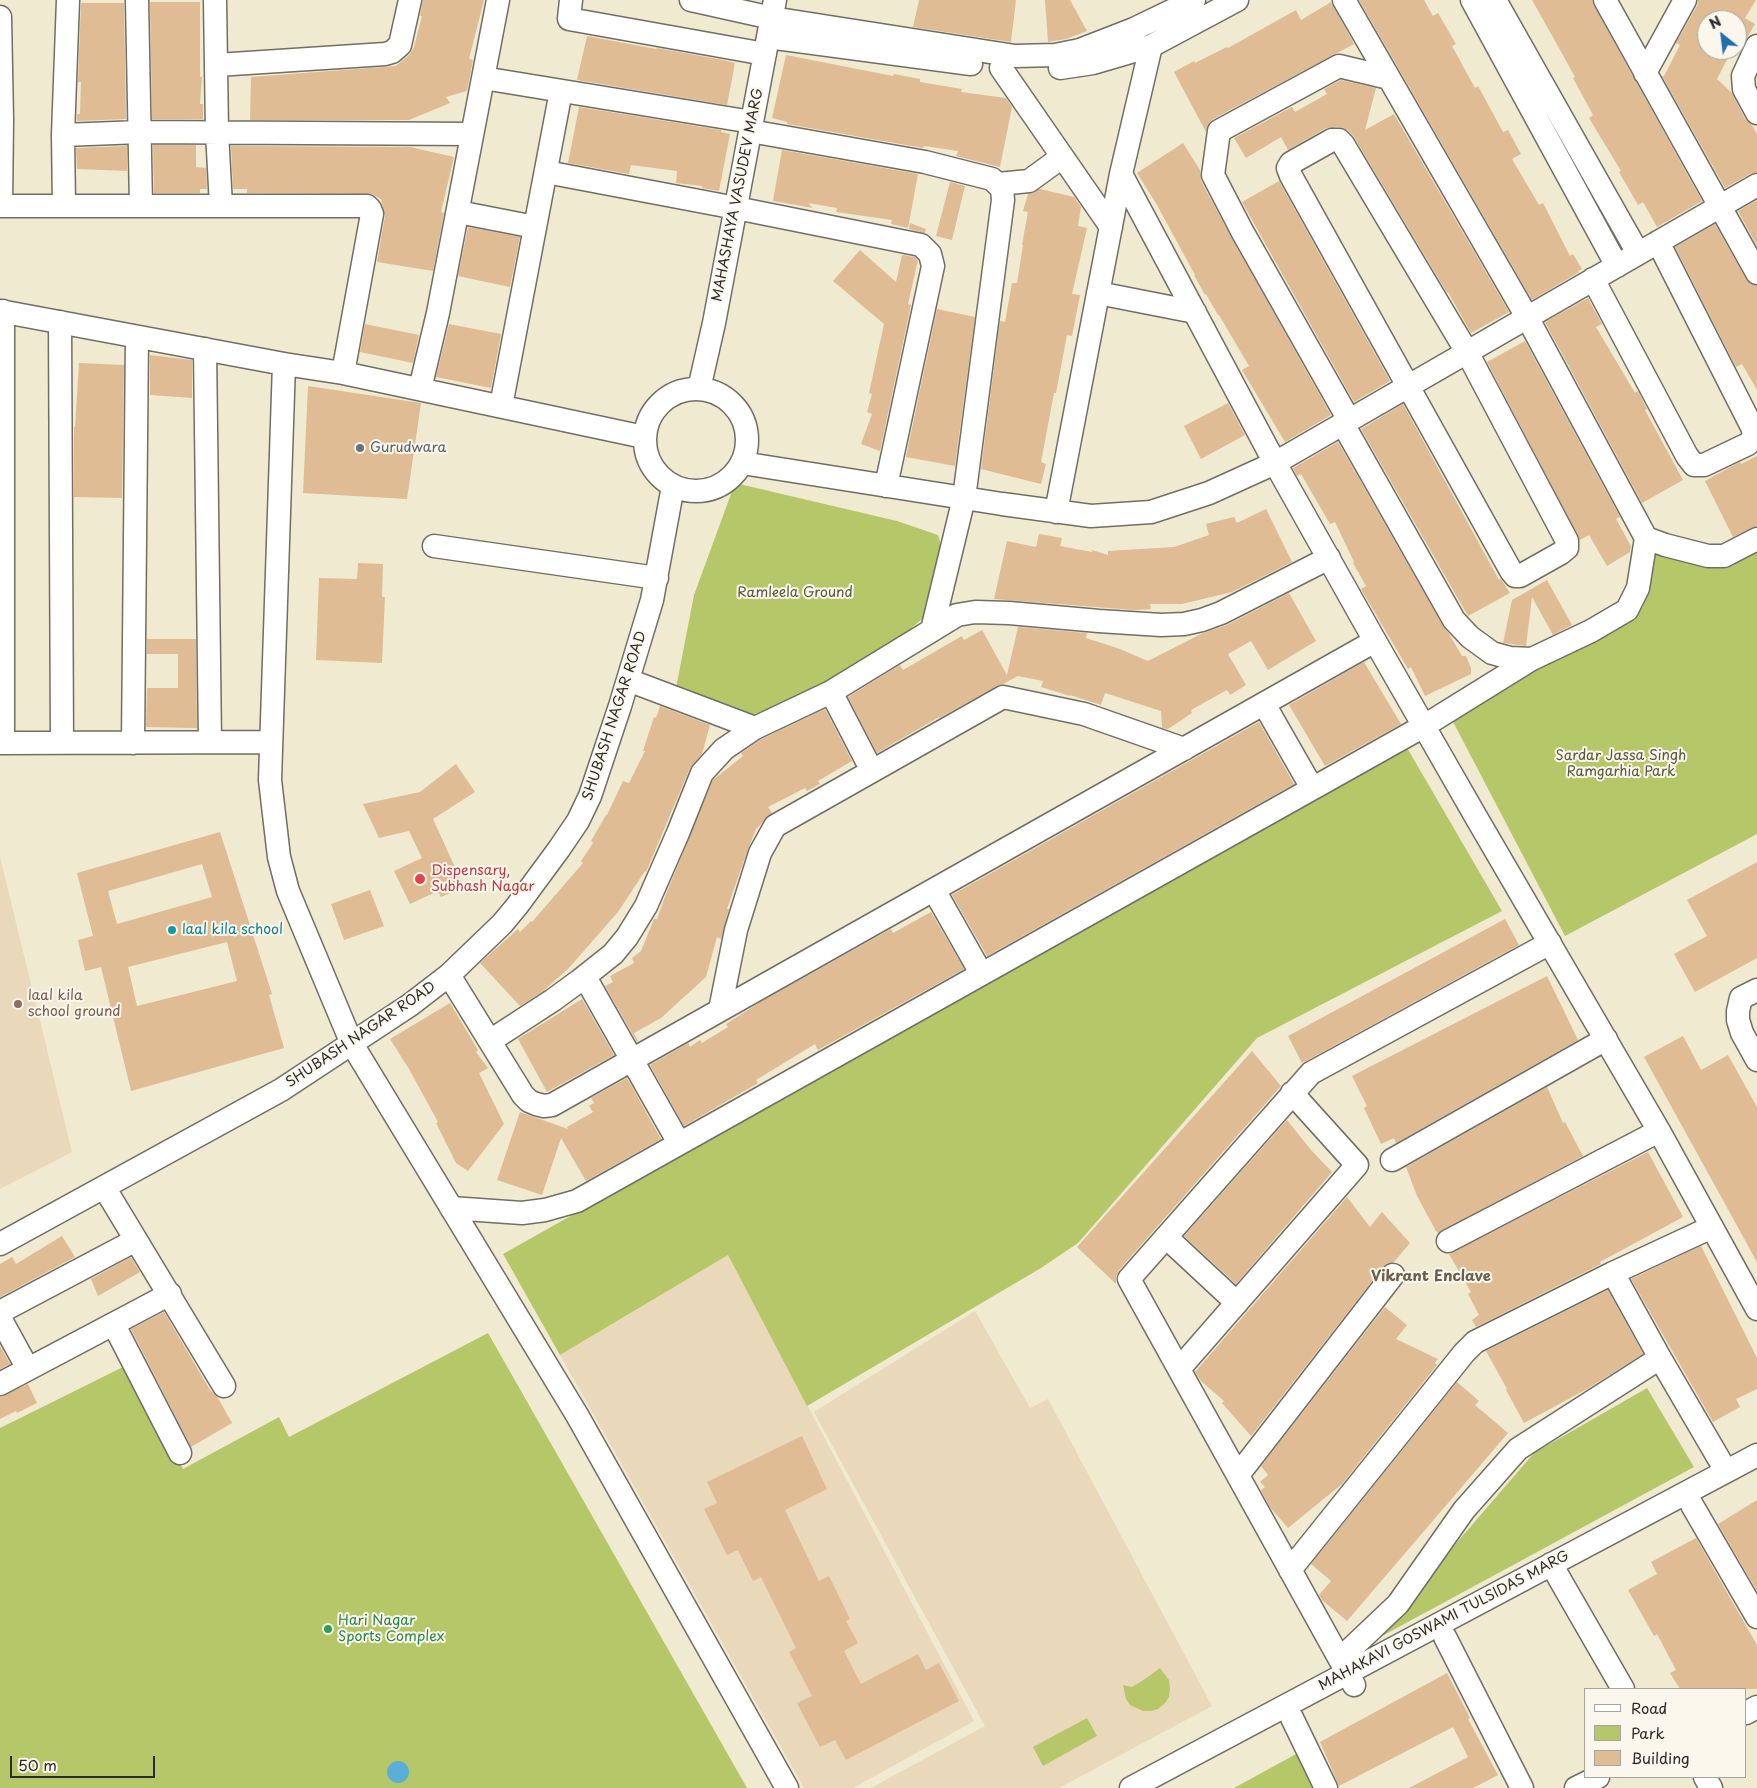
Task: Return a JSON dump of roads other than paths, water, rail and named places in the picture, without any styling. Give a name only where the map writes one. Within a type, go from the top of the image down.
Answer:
[{"type":"street","points":[[64,206],[63,135],[68,0]]},
{"type":"street","points":[[137,0],[141,206]]},
{"type":"street","points":[[215,0],[217,132],[221,206]]},
{"type":"street","points":[[217,65],[392,52],[400,45],[410,0]]},
{"type":"street","points":[[420,389],[438,313],[498,0]]},
{"type":"street","points":[[571,0],[569,19],[770,27],[1015,56],[1055,55],[1080,50],[1110,40],[1163,17],[1194,0]]},
{"type":"street","points":[[691,0],[770,27],[1000,68],[1036,71],[1094,63],[1151,46],[1237,0]]},
{"type":"street","points":[[451,1208],[522,1212],[545,1210],[577,1201],[1424,726],[1532,659],[1591,631],[1627,610],[1638,588],[1646,538],[1527,318],[1344,0]]},
{"type":"street","points":[[1472,0],[1617,266]]},
{"type":"street","points":[[1495,0],[1648,248],[1752,427],[1755,437],[1748,444],[1704,465],[1694,465],[1687,456],[1593,279]]},
{"type":"street","points":[[1605,0],[1757,273]]},
{"type":"street","points":[[1645,73],[1685,0]]},
{"type":"street","points":[[0,17],[2,120],[0,206],[366,206],[370,209],[372,214],[342,373]]},
{"type":"street","name":"MAHASHAYA VASUDEV MARG","points":[[699,389],[714,323],[770,27]]},
{"type":"street","points":[[1056,512],[1122,174],[1151,46]]},
{"type":"street","points":[[1757,46],[1743,76],[1744,89],[1757,113]]},
{"type":"street","points":[[1389,78],[1340,66],[1219,131],[1213,175],[1454,620],[1470,637],[1492,653],[1510,658],[1532,659]]},
{"type":"street","points":[[1000,68],[1111,228]]},
{"type":"street","points":[[483,78],[751,127],[925,162],[992,179],[998,184],[1003,194],[1003,200],[964,498],[932,630]]},
{"type":"street","points":[[501,406],[561,91]]},
{"type":"street","points":[[63,135],[140,132],[472,134]]},
{"type":"street","points":[[1332,140],[1339,140],[1343,144],[1467,352],[1566,540],[1568,548],[1520,576],[1515,576],[1408,386],[1288,168],[1291,162],[1332,140]]},
{"type":"street","points":[[998,184],[1029,181],[1062,157]]},
{"type":"street","points":[[546,172],[921,245],[930,254],[933,266],[886,486]]},
{"type":"street","points":[[1122,174],[1275,463],[1476,818],[1659,1131],[1757,1309]]},
{"type":"street","points":[[742,463],[1056,512],[1091,516],[1151,512],[1208,493],[1275,463],[1757,185]]},
{"type":"street","points":[[458,212],[535,227]]},
{"type":"street","points":[[1098,293],[1194,312]]},
{"type":"street","points":[[271,742],[1,743],[2,311],[284,364],[342,373],[644,437]]},
{"type":"street","points":[[60,322],[62,743]]},
{"type":"street","points":[[133,742],[137,337]]},
{"type":"street","points":[[205,349],[210,742]]},
{"type":"street","points":[[284,364],[270,780],[279,857],[288,891],[352,1044],[577,1415],[786,1788]]},
{"type":"street","points":[[699,389],[718,394],[734,406],[744,423],[747,443],[742,463],[730,479],[712,489],[692,491],[673,486],[657,474],[647,457],[644,437],[650,418],[662,402],[679,392],[699,389]]},
{"type":"street","name":"SHUBASH NAGAR ROAD","points":[[0,1244],[281,1090],[410,1005],[449,975],[502,924],[578,821],[590,796],[652,600],[673,486]]},
{"type":"street","points":[[1646,538],[1665,546],[1708,556],[1724,556],[1757,540]]},
{"type":"street","points":[[434,546],[657,578]]},
{"type":"street","points":[[490,1041],[553,1000],[613,954],[627,937],[646,906],[702,773],[724,749],[756,728],[831,692],[957,615],[974,612],[1161,625],[1184,624],[1221,613],[1329,558]]},
{"type":"street","points":[[449,975],[522,1095],[529,1101],[544,1106],[552,1105],[1375,641]]},
{"type":"street","points":[[628,680],[756,728]]},
{"type":"street","points":[[831,692],[872,771]]},
{"type":"street","points":[[720,1010],[736,930],[760,853],[775,826],[1003,697],[1084,714],[1184,749]]},
{"type":"street","points":[[1264,704],[1312,788]]},
{"type":"street","points":[[934,890],[981,974]]},
{"type":"street","points":[[1550,943],[1310,1073],[1128,1279],[1347,1672],[1398,1604],[1464,1510],[1518,1449],[1660,1358]]},
{"type":"street","points":[[584,976],[679,1143]]},
{"type":"street","points":[[1757,990],[1741,998],[1738,1020],[1742,1033],[1757,1060]]},
{"type":"street","points":[[1392,1160],[1606,1039]]},
{"type":"street","points":[[1179,1369],[1357,1165],[1292,1093]]},
{"type":"street","points":[[1448,1241],[1659,1131]]},
{"type":"street","points":[[104,1187],[224,1386]]},
{"type":"street","points":[[1290,1570],[1464,1353],[1475,1342],[1613,1273],[1712,1227]]},
{"type":"street","points":[[1166,1237],[1237,1303]]},
{"type":"street","points":[[0,1312],[136,1240]]},
{"type":"street","points":[[1613,1273],[1726,1472]]},
{"type":"street","points":[[1238,1475],[1393,1275]]},
{"type":"street","points":[[0,1384],[170,1294]]},
{"type":"street","points":[[0,1318],[28,1369]]},
{"type":"street","points":[[114,1325],[180,1452]]},
{"type":"street","name":"MAHAKAVI GOSWAMI TULSIDAS MARG","points":[[1161,1788],[1292,1718],[1347,1672],[1445,1637],[1555,1571],[1757,1455]]},
{"type":"street","name":"MAHAKAVI GOSWAMI TULSIDAS MARG","points":[[1131,1788],[1347,1672],[1757,1472]]},
{"type":"street","points":[[1692,1505],[1757,1617]]},
{"type":"street","points":[[1555,1571],[1622,1688]]},
{"type":"street","points":[[1445,1637],[1513,1785]]},
{"type":"street","points":[[1292,1718],[1326,1788]]},
{"type":"street","points":[[1576,1788],[1596,1778]]},
{"type":"water","points":[[398,1761],[406,1764],[409,1772],[406,1780],[398,1783],[390,1780],[387,1772],[390,1764]]},
{"type":"place","name":"Gurudwara","points":[[360,448]]},
{"type":"place","name":"Dispensary, Subhash Nagar","points":[[420,879]]},
{"type":"place","name":"laal kila school","points":[[172,930]]},
{"type":"place","name":"laal kila school ground","points":[[18,1004]]},
{"type":"place","name":"Hari Nagar Sports Complex","points":[[328,1629]]},
{"type":"district","name":"Vikrant Enclave","points":[[1431,1277]]},
{"type":"park label","name":"Ramleela Ground","points":[[795,593]]},
{"type":"park label","name":"Sardar Jassa Singh Ramgarhia Park","points":[[1621,764]]}]
